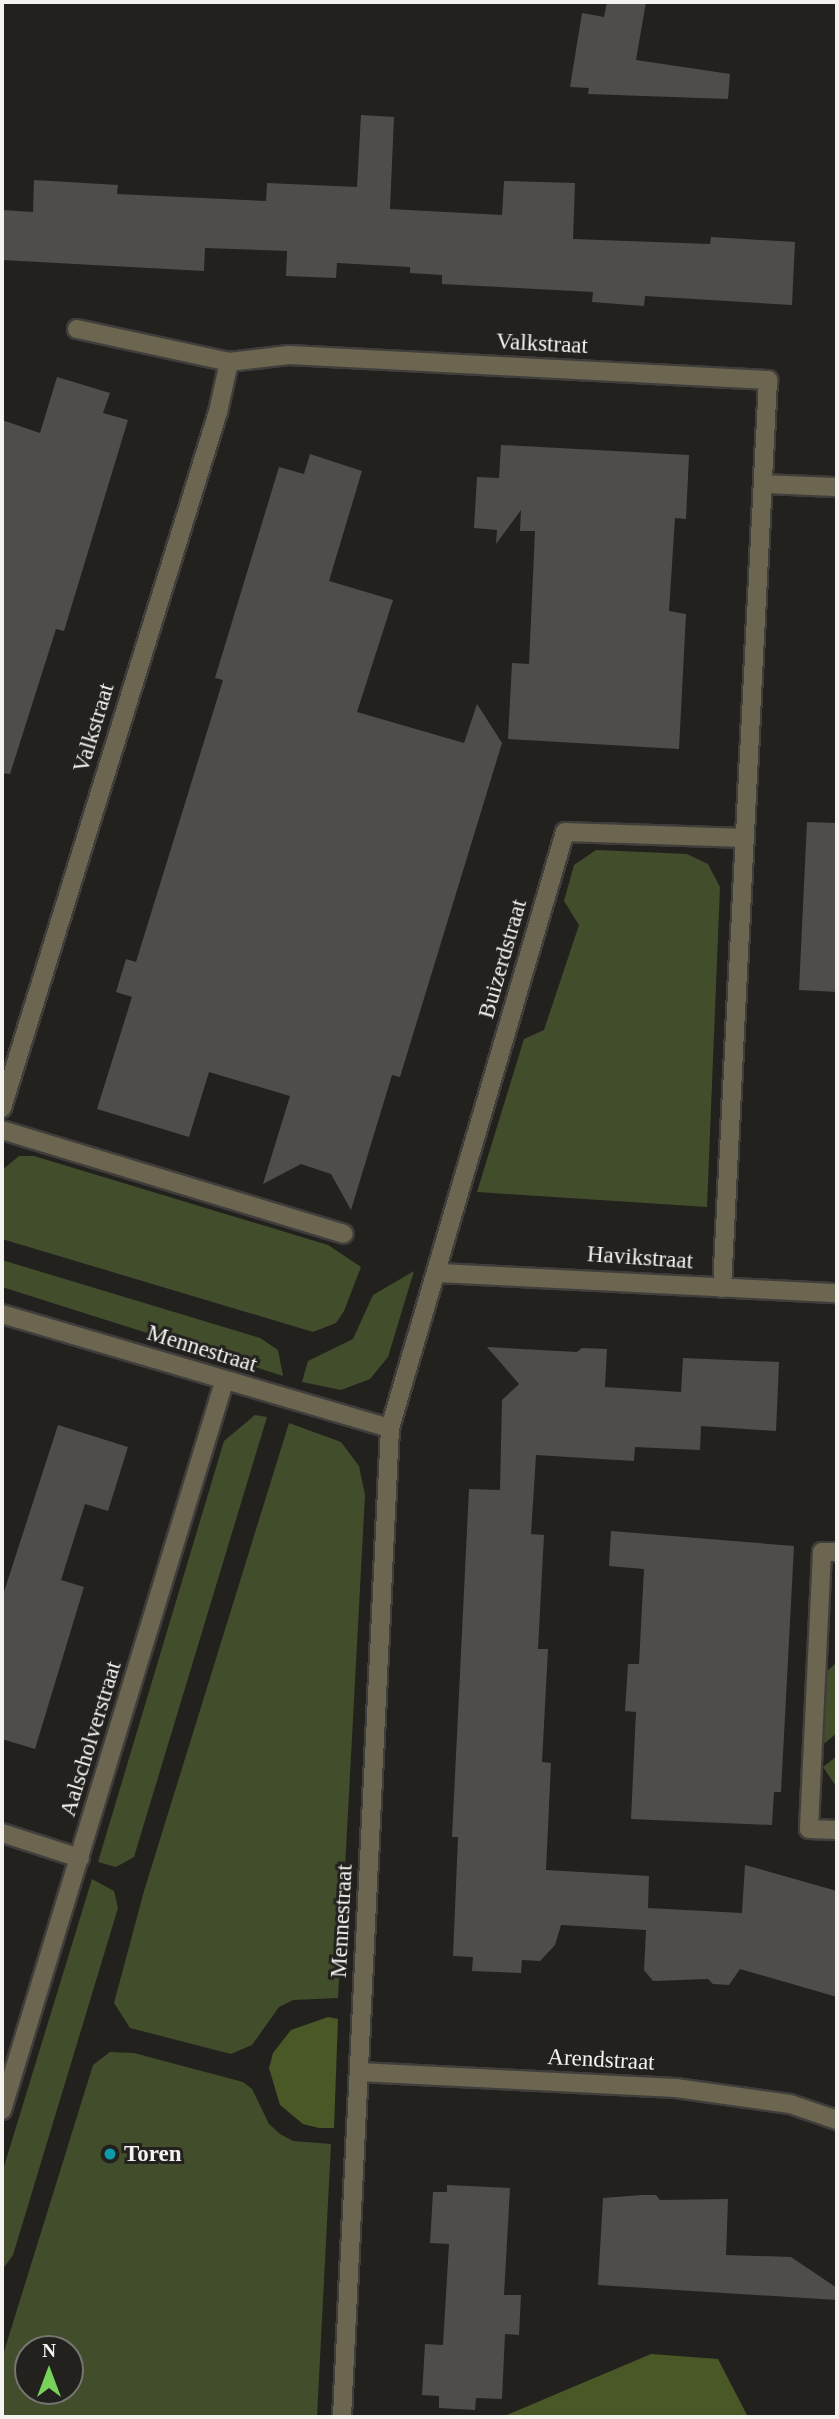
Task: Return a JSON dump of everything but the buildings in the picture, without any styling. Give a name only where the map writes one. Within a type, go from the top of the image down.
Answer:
[{"type":"street","name":"Valkstraat","points":[[77,329],[229,362],[289,355],[768,380],[764,484]]},
{"type":"street","name":"Valkstraat","points":[[2,1108],[218,412],[229,362]]},
{"type":"street","points":[[722,1288],[764,484],[837,487]]},
{"type":"street","name":"Buizerdstraat","points":[[439,1273],[565,832],[744,838]]},
{"type":"street","points":[[2,1130],[344,1234]]},
{"type":"street","name":"Havikstraat","points":[[439,1273],[837,1293]]},
{"type":"street","name":"Mennestraat","points":[[342,2417],[390,1428],[439,1273]]},
{"type":"street","name":"Mennestraat","points":[[2,1314],[390,1428]]},
{"type":"street","name":"Aalscholverstraat","points":[[2,2110],[224,1381]]},
{"type":"street","points":[[837,1552],[822,1552],[809,1829],[837,1830]]},
{"type":"street","points":[[2,1833],[80,1858]]},
{"type":"street","name":"Arendstraat","points":[[359,2072],[676,2088],[790,2104],[837,2120]]},
{"type":"green space","points":[[596,850],[687,854],[708,864],[720,887],[707,1207],[477,1192],[524,1039],[544,1030],[579,925],[564,901],[574,865]]},
{"type":"green space","points":[[19,1156],[34,1156],[328,1245],[361,1267],[344,1311],[336,1323],[313,1332],[2,1239],[2,1170]]},
{"type":"green space","points":[[2,1260],[260,1338],[278,1350],[283,1376],[2,1287]]},
{"type":"green space","points":[[414,1271],[388,1357],[370,1379],[341,1390],[302,1382],[308,1361],[353,1339],[373,1295]]},
{"type":"green space","points":[[255,1415],[267,1417],[134,1857],[116,1867],[98,1862],[224,1441]]},
{"type":"green space","points":[[289,1423],[341,1442],[359,1466],[365,1495],[338,1998],[293,2000],[279,2007],[252,2045],[231,2054],[130,2028],[114,2003],[144,1891]]},
{"type":"green space","points":[[837,1662],[837,1733],[820,1747],[825,1673]]},
{"type":"green space","points":[[837,1756],[837,1788],[823,1767]]},
{"type":"green space","points":[[92,1879],[114,1891],[118,1908],[13,2255],[2,2270],[2,2173]]},
{"type":"green space","points":[[328,2017],[338,2019],[334,2128],[319,2128],[303,2124],[280,2105],[269,2068],[273,2053],[291,2030]]},
{"type":"green space","points":[[110,2052],[134,2053],[243,2082],[252,2089],[269,2124],[280,2134],[293,2141],[331,2144],[317,2417],[2,2417],[2,2358],[93,2065]]},
{"type":"green space","points":[[651,2354],[718,2359],[748,2417],[502,2417]]},
{"type":"place","name":"Toren","points":[[110,2154]]}]
